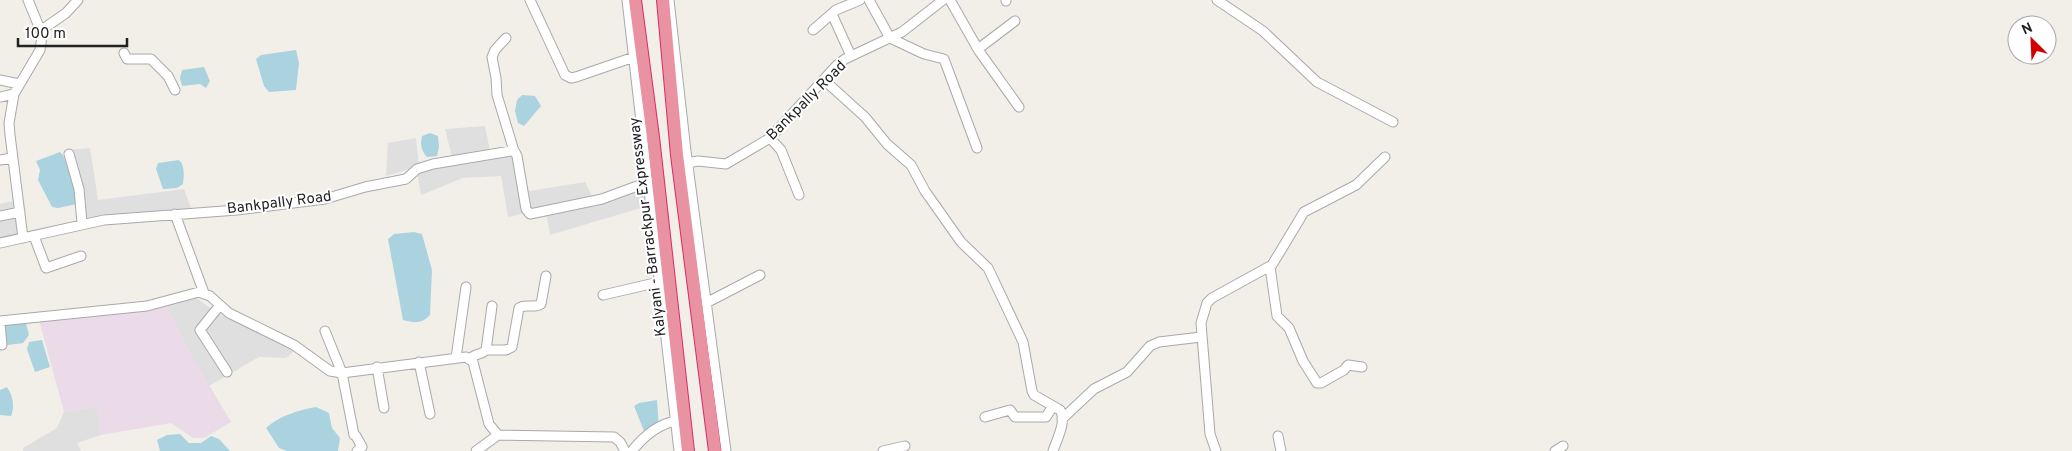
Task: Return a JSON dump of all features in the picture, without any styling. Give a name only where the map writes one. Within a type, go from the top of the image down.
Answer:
[{"type":"highway","name":"Kalyani - Barrackpur Expressway","points":[[635,0],[653,137],[688,451]]},
{"type":"highway","points":[[663,0],[677,155],[714,451]]},
{"type":"street","points":[[28,0],[42,34]]},
{"type":"street","points":[[22,238],[9,123],[14,94],[40,50],[45,26],[66,13],[78,0]]},
{"type":"street","points":[[530,0],[565,75],[571,78],[576,77],[634,58]]},
{"type":"street","points":[[627,0],[679,451]]},
{"type":"street","points":[[669,0],[688,163],[726,451]]},
{"type":"street","points":[[813,30],[839,8],[860,0]]},
{"type":"street","points":[[869,0],[890,38],[924,54],[944,59],[977,148]]},
{"type":"street","name":"Bankpally Road","points":[[688,163],[698,161],[726,164],[770,138],[837,65],[851,56],[890,38],[918,21],[943,0]]},
{"type":"street","points":[[950,0],[978,49],[1019,107]]},
{"type":"street","points":[[1217,0],[1263,30],[1317,82],[1393,122]]},
{"type":"street","points":[[832,14],[851,56]]},
{"type":"street","points":[[978,49],[1015,21]]},
{"type":"street","points":[[506,38],[495,50],[492,57],[497,96],[514,151],[518,156],[526,209],[530,214],[541,213],[565,205],[602,199],[648,182]]},
{"type":"street","points":[[124,53],[127,59],[152,59],[168,76],[175,90]]},
{"type":"street","points":[[0,80],[19,84]]},
{"type":"street","points":[[824,80],[865,117],[890,147],[904,157],[911,165],[929,197],[960,242],[988,268],[1023,342],[1031,389],[1034,395],[1060,410],[1062,420],[1053,451]]},
{"type":"street","points":[[0,97],[14,94]]},
{"type":"street","points":[[770,138],[781,150],[799,195]]},
{"type":"street","name":"Bankpally Road","points":[[0,243],[82,223],[104,220],[237,210],[325,199],[365,187],[406,179],[418,169],[433,164],[514,151]]},
{"type":"street","points":[[69,154],[81,196],[82,223]]},
{"type":"street","points":[[1216,451],[1210,434],[1201,337],[1202,317],[1209,300],[1270,267],[1276,261],[1304,212],[1356,185],[1386,157]]},
{"type":"street","points":[[0,160],[12,158]]},
{"type":"street","points":[[0,216],[20,212]]},
{"type":"street","points":[[175,214],[204,293],[229,313],[294,345],[330,371],[342,373],[466,357],[473,362],[489,424],[498,436]]},
{"type":"street","points":[[34,236],[46,268],[81,256]]},
{"type":"street","points":[[1270,267],[1278,316],[1289,328],[1303,361],[1317,383],[1321,383],[1344,370],[1348,365],[1362,367]]},
{"type":"street","points":[[706,304],[760,275]]},
{"type":"street","points":[[470,359],[474,354],[484,353],[486,350],[506,350],[512,347],[519,308],[523,305],[537,306],[541,304],[546,276]]},
{"type":"street","points":[[603,295],[659,282]]},
{"type":"street","points":[[456,358],[466,287]]},
{"type":"street","points":[[2,345],[0,322],[147,306],[194,293],[204,293]]},
{"type":"street","points":[[220,305],[200,331],[228,372]]},
{"type":"street","points":[[486,350],[492,306]]},
{"type":"street","points":[[325,331],[342,373],[354,435],[363,450]]},
{"type":"street","points":[[1062,420],[1094,389],[1127,372],[1150,346],[1160,342],[1201,337]]},
{"type":"street","points":[[418,362],[430,414]]},
{"type":"street","points":[[377,367],[384,408]]},
{"type":"street","points":[[985,417],[1010,410],[1016,417],[1046,417],[1053,406]]},
{"type":"street","points":[[632,451],[649,433],[675,421]]},
{"type":"street","points":[[476,451],[498,436],[614,437],[626,451]]},
{"type":"street","points":[[1278,436],[1281,451]]},
{"type":"street","points":[[883,451],[905,446]]},
{"type":"shaded area","points":[[485,126],[491,156],[515,153],[526,213],[508,217],[501,176],[463,178],[421,195],[416,167],[386,176],[388,143],[416,138],[419,165],[452,157],[445,129]]},
{"type":"shaded area","points":[[90,148],[98,200],[184,189],[191,208],[84,219],[69,150]]},
{"type":"shaded area","points":[[585,182],[595,202],[651,182],[654,204],[550,235],[547,217],[530,215],[529,191]]},
{"type":"shaded area","points":[[14,201],[18,238],[0,240],[0,204]]},
{"type":"shaded area","points":[[195,297],[216,312],[294,351],[286,358],[259,357],[209,386],[187,348],[165,303]]},
{"type":"shaded area","points":[[165,303],[187,348],[231,422],[204,438],[193,438],[171,423],[101,435],[97,407],[64,412],[39,320]]},
{"type":"shaded area","points":[[97,407],[101,435],[77,443],[81,451],[23,451],[23,448],[57,428],[64,412]]},
{"type":"water","points":[[296,50],[299,63],[296,90],[269,92],[264,86],[256,59],[261,55]]},
{"type":"water","points":[[204,67],[210,81],[206,88],[200,84],[182,86],[180,78],[182,70]]},
{"type":"water","points":[[522,95],[535,96],[541,106],[524,126],[518,123],[515,111],[517,100]]},
{"type":"water","points":[[430,133],[438,136],[439,147],[437,156],[427,157],[422,150],[421,139],[422,136]]},
{"type":"water","points":[[60,152],[63,155],[75,188],[77,204],[58,208],[52,207],[38,180],[40,170],[36,161]]},
{"type":"water","points":[[179,160],[184,174],[183,184],[177,188],[163,189],[156,169],[158,163]]},
{"type":"water","points":[[414,232],[422,234],[432,270],[430,315],[424,320],[414,322],[403,320],[388,239],[394,234]]},
{"type":"water","points":[[13,322],[26,323],[29,335],[23,343],[1,346],[0,325]]},
{"type":"water","points":[[42,340],[50,367],[35,372],[27,349],[29,342]]},
{"type":"water","points":[[7,387],[13,401],[11,416],[0,415],[0,390]]},
{"type":"water","points":[[657,400],[659,429],[644,431],[634,406],[639,403]]},
{"type":"water","points":[[316,407],[329,413],[332,428],[340,438],[338,451],[287,451],[279,448],[266,428],[289,414]]},
{"type":"water","points":[[180,434],[189,443],[201,443],[211,436],[219,439],[230,451],[160,451],[157,440],[167,435]]}]
